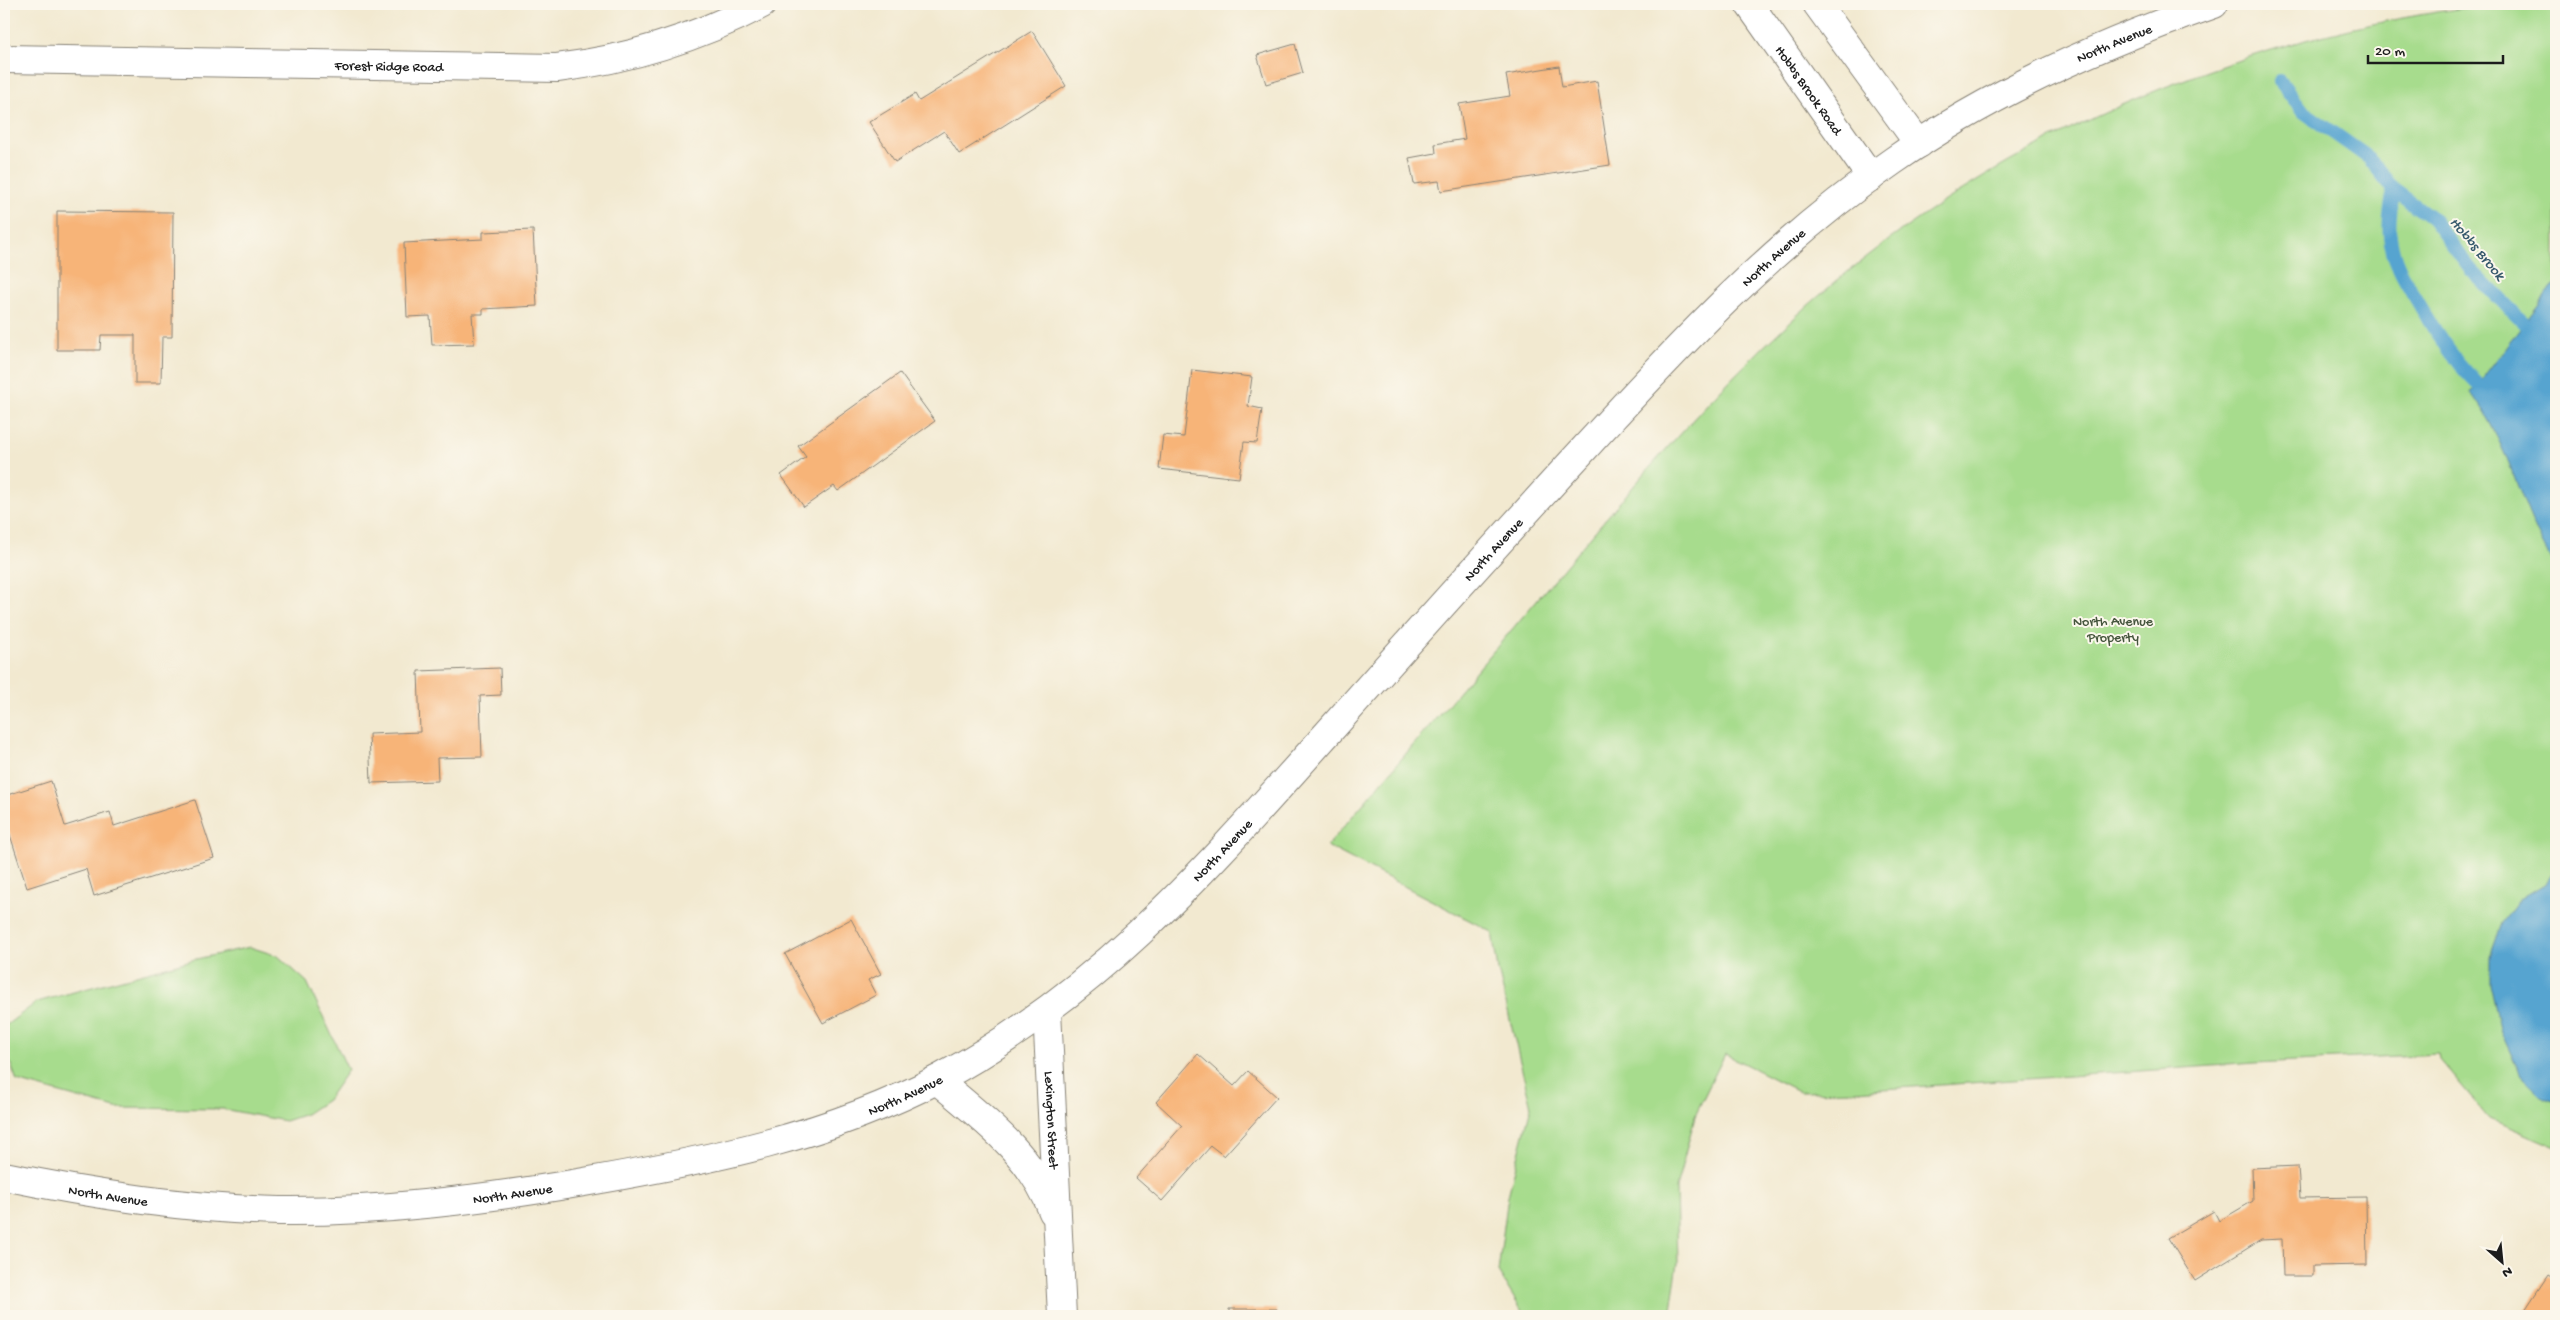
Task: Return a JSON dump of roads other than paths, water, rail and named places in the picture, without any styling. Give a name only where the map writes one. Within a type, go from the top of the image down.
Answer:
[{"type":"main road","name":"Forest Ridge Road","points":[[4,59],[556,68],[616,60],[647,52],[705,31],[762,4]]},
{"type":"main road","name":"Hobbs Brook Road","points":[[1749,4],[1871,176]]},
{"type":"main road","points":[[1817,4],[1919,144]]},
{"type":"main road","name":"North Avenue","points":[[4,1176],[107,1195],[242,1209],[345,1210],[414,1205],[572,1184],[731,1152],[819,1128],[887,1103],[937,1080],[1014,1034],[1047,1011],[1112,960],[1204,870],[1661,364],[1722,301],[1792,237],[1871,176],[1919,144],[2002,95],[2066,63],[2137,32],[2214,4]]},
{"type":"main road","name":"Lexington Street","points":[[1047,1011],[1062,1316]]},
{"type":"main road","name":"Lexington Street","points":[[937,1080],[996,1130],[1018,1152],[1046,1193],[1058,1228]]},
{"type":"water","points":[[2555,283],[2556,568],[2533,524],[2496,434],[2471,393]]},
{"type":"water","points":[[2556,868],[2556,1102],[2544,1098],[2521,1076],[2501,1032],[2490,984],[2490,957],[2502,923],[2520,899],[2546,883]]},
{"type":"waterway","name":"Hobbs Brook","points":[[2280,81],[2304,112],[2369,158],[2394,190],[2432,218],[2471,270],[2524,323],[2533,338]]},
{"type":"waterway","points":[[2394,190],[2389,226],[2390,240],[2399,269],[2442,340],[2468,374],[2490,396]]},
{"type":"park label","name":"North Avenue Property","points":[[2113,628]]}]
